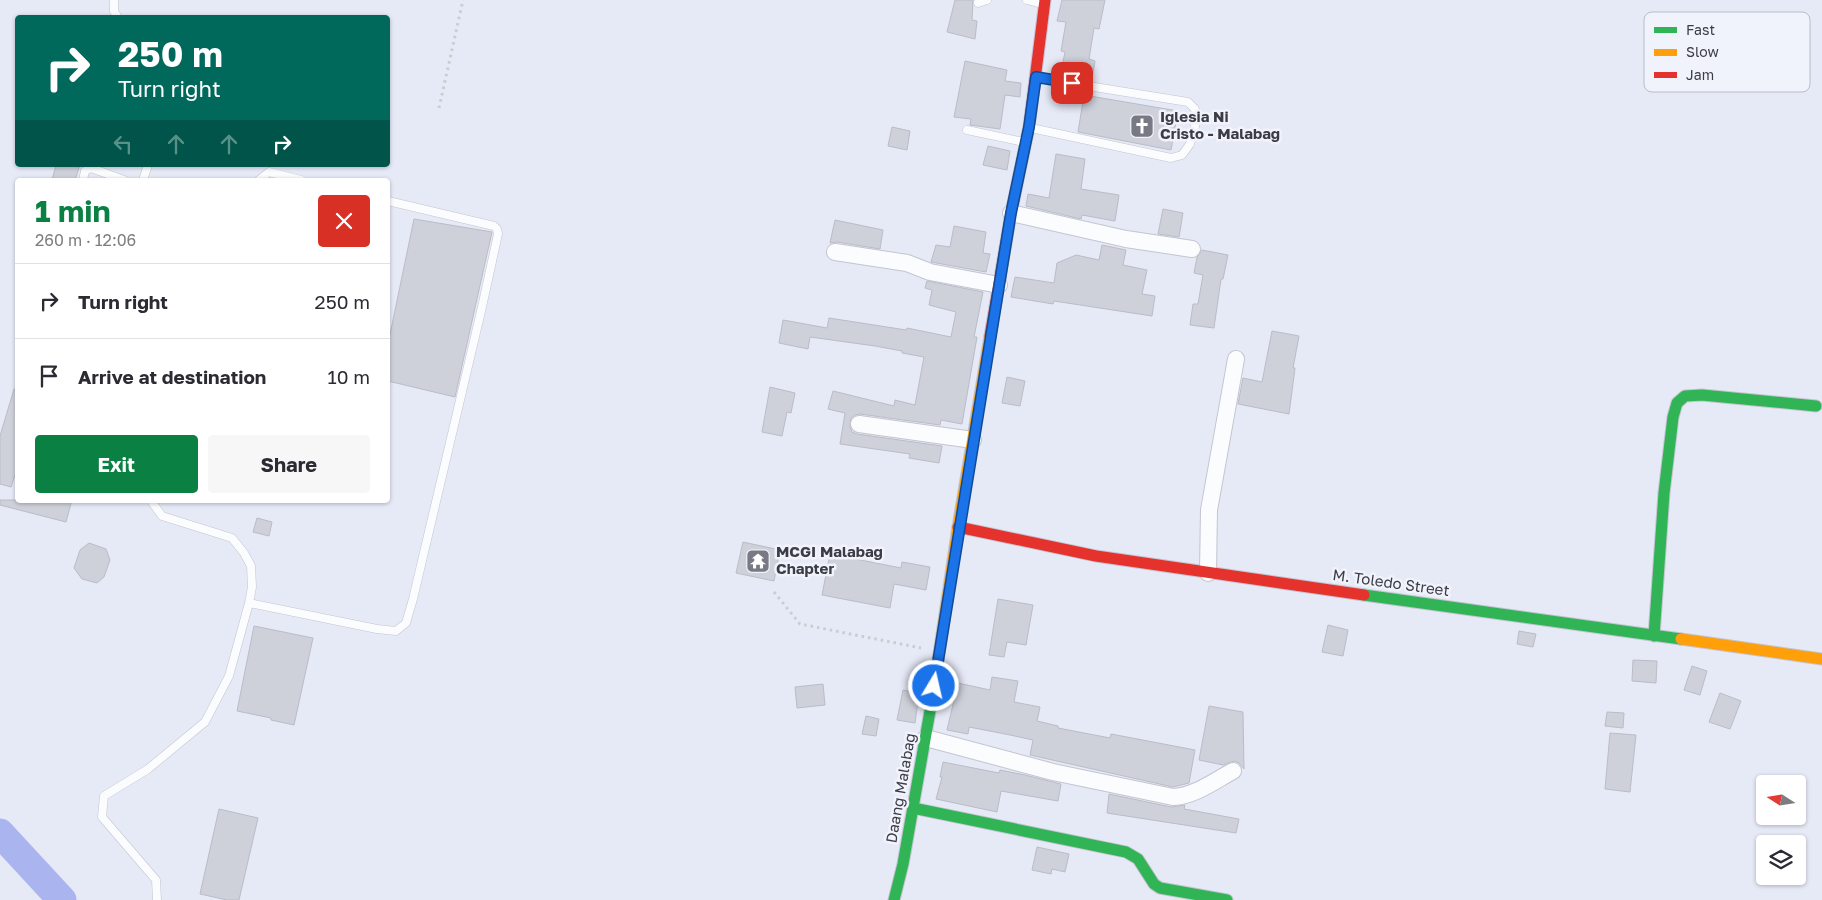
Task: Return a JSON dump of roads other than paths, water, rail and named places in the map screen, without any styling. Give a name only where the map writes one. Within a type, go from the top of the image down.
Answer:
[{"type":"street","name":"Daang Malabag","points":[[894,900],[904,864],[1011,213],[1029,127],[1044,3]]},
{"type":"street","points":[[1011,213],[1126,238],[1192,249]]},
{"type":"street","points":[[836,252],[907,263],[930,272],[999,285]]},
{"type":"street","points":[[1208,573],[1209,510],[1236,359]]},
{"type":"street","points":[[1654,636],[1664,493],[1672,417],[1677,403],[1685,396],[1702,395],[1816,406]]},
{"type":"street","points":[[859,424],[973,440]]},
{"type":"street","name":"M. Toledo Street","points":[[958,527],[1096,556],[1822,659]]},
{"type":"street","points":[[926,738],[1053,772],[1173,797],[1184,796],[1194,792],[1233,771]]},
{"type":"street","points":[[913,808],[1126,852],[1138,858],[1154,884],[1160,888],[1223,900]]},
{"type":"lane","points":[[114,0],[114,11],[116,15]]},
{"type":"lane","points":[[978,3],[987,0]]},
{"type":"lane","points":[[1027,0],[1044,3]]},
{"type":"lane","points":[[1029,127],[1171,158],[1182,155],[1190,144],[1197,119],[1195,109],[1188,102],[1036,77]]},
{"type":"lane","points":[[967,130],[1026,142]]},
{"type":"lane","points":[[83,178],[85,171],[91,168],[118,178]]},
{"type":"lane","points":[[262,178],[269,172],[293,178]]},
{"type":"lane","points":[[249,603],[376,629],[396,631],[406,622],[480,317],[498,234],[494,226],[390,200]]},
{"type":"lane","points":[[153,503],[162,516],[232,538],[244,552],[251,566],[252,587],[229,676],[205,722],[148,768],[104,796],[102,817],[156,880],[157,900]]},
{"type":"waterway","points":[[0,833],[62,900]]},
{"type":"place","name":"Iglesia Ni Cristo - Malabag","points":[[1142,126]]},
{"type":"place","name":"MCGI Malabag Chapter","points":[[758,561]]}]
